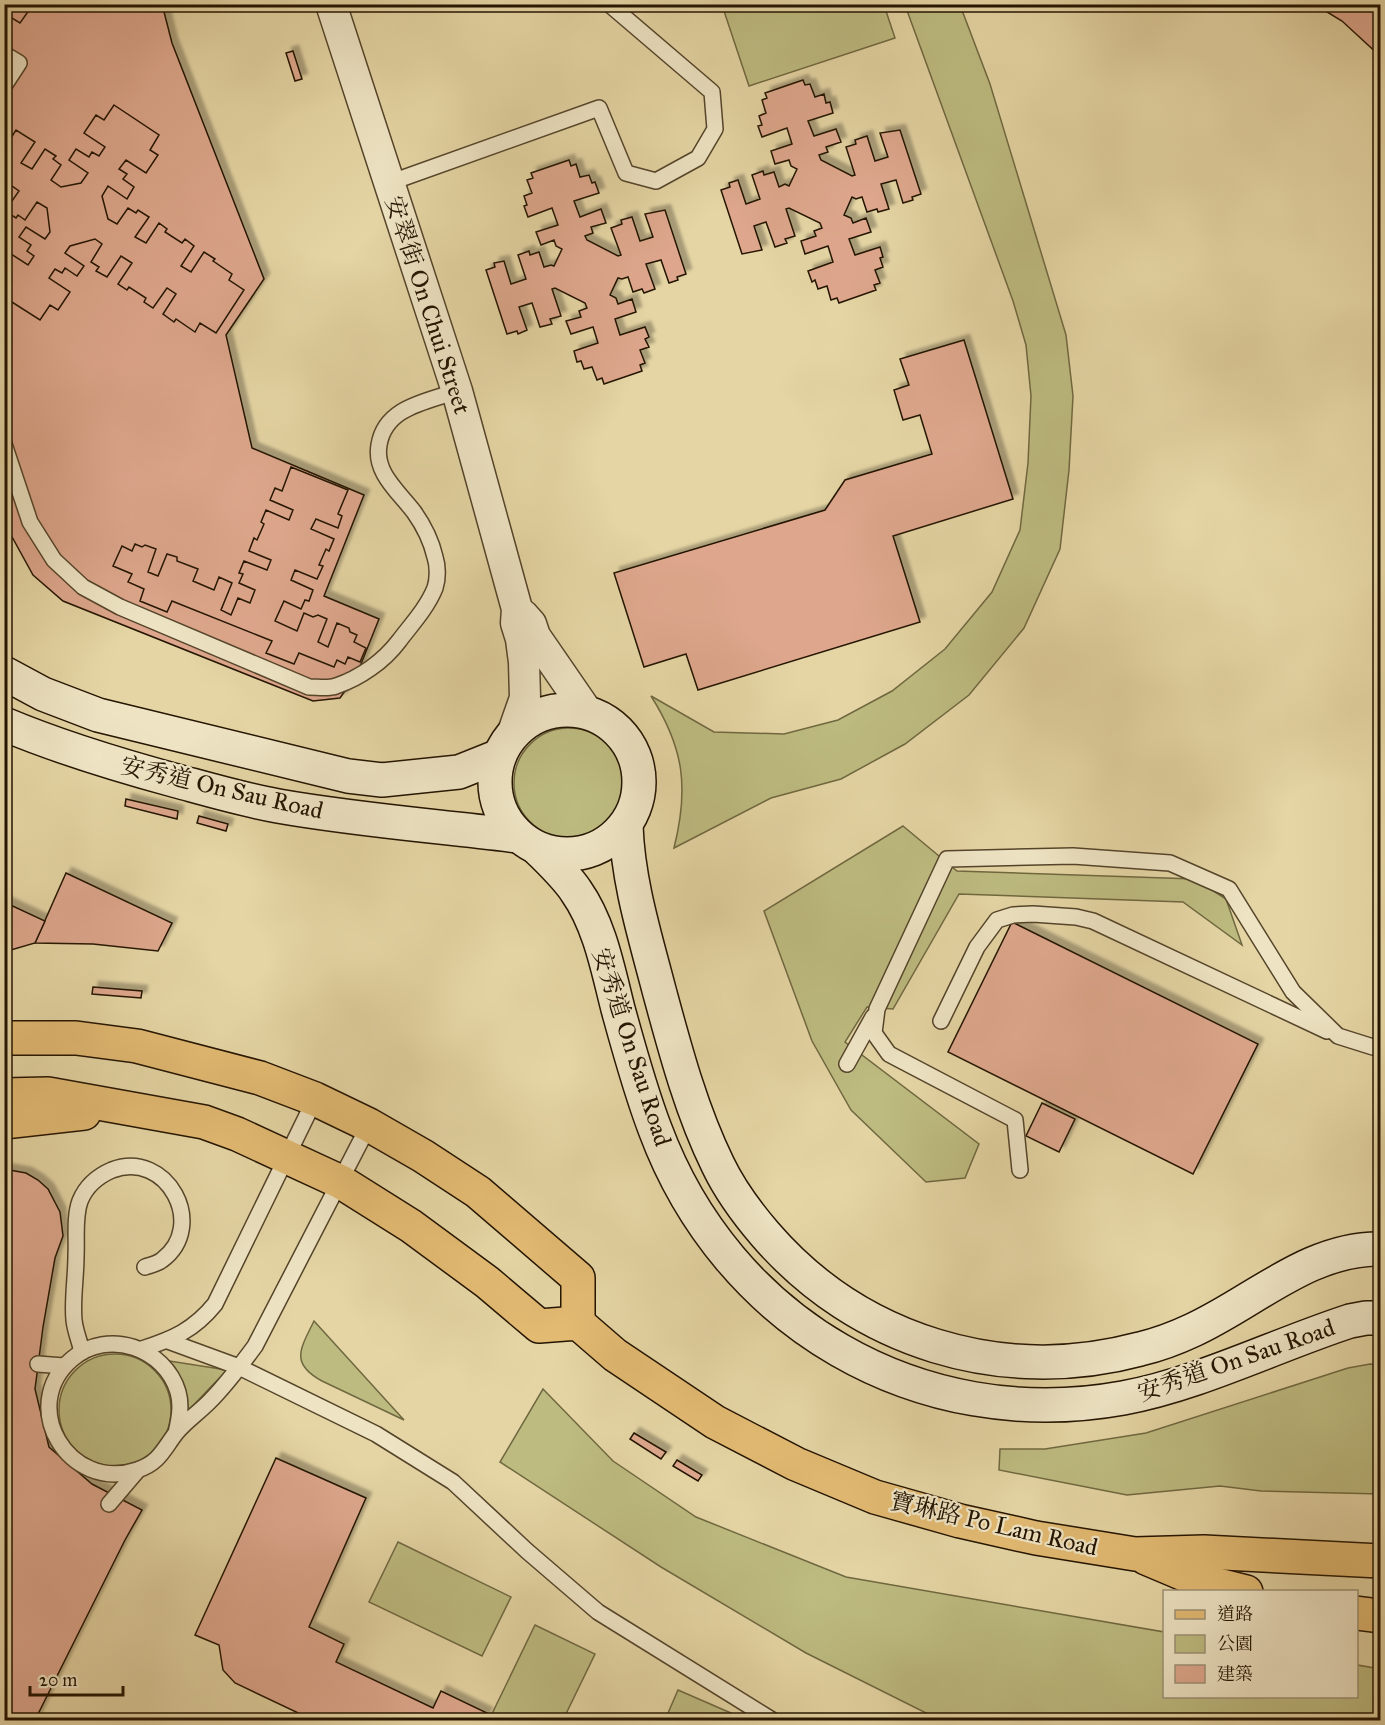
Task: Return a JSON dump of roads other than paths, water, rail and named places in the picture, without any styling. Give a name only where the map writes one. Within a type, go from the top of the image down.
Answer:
[{"type":"main road","name":"安秀道 On Sau Road","points":[[4,673],[43,694],[98,715],[348,776],[382,780],[459,772],[506,745]]},
{"type":"main road","points":[[566,710],[588,713],[613,726],[624,738],[634,756],[639,775],[639,795],[634,812],[626,826],[608,843],[586,853],[562,855],[528,842],[504,819],[496,798],[494,777],[506,745],[527,722],[546,713],[566,710]]},
{"type":"main road","name":"安秀道 On Sau Road","points":[[4,724],[88,756],[277,806],[528,842],[576,891],[590,915],[606,961],[630,1053],[655,1130],[679,1183],[706,1227],[736,1266],[800,1325],[832,1346],[892,1376],[927,1388],[993,1403],[1060,1406],[1127,1398],[1161,1389],[1334,1326],[1366,1318],[1380,1318]]},
{"type":"main road","name":"安秀道 On Sau Road","points":[[626,826],[627,856],[638,910],[672,1041],[696,1115],[718,1166],[747,1213],[783,1255],[825,1291],[872,1321],[923,1343],[976,1357],[1032,1363],[1087,1360],[1141,1349],[1193,1330],[1324,1258],[1365,1249],[1380,1249]]},
{"type":"main road","points":[[4,1038],[76,1038],[137,1046],[260,1078],[315,1099],[369,1125],[423,1156],[478,1192],[578,1278],[578,1323],[539,1326],[487,1282],[428,1238],[341,1182],[237,1134],[204,1122],[48,1094],[4,1095]]},
{"type":"main road","points":[[4,1122],[127,1108]]},
{"type":"main road","name":"寶琳路 Po Lam Road","points":[[578,1323],[615,1355],[715,1422],[796,1464],[875,1497],[960,1521],[1036,1538],[1135,1554],[1204,1552],[1380,1561]]},
{"type":"main road","name":"寶琳路 Po Lam Road","points":[[1135,1554],[1198,1580],[1238,1590]]},
{"type":"main road","points":[[1358,1613],[1380,1616]]},
{"type":"street","name":"安翠街 On Chui Street","points":[[332,4],[457,392],[517,609],[516,623],[524,662],[525,698],[506,745]]},
{"type":"street","name":"安翠街 On Chui Street","points":[[517,609],[531,624],[535,636],[588,713]]},
{"type":"lane","points":[[389,183],[598,108],[626,173],[656,181],[698,158],[715,129],[712,92],[609,4]]},
{"type":"lane","points":[[4,54],[19,63],[4,86]]},
{"type":"lane","points":[[4,444],[30,522],[54,560],[83,587],[120,607],[309,687],[334,687],[358,676],[382,660],[419,614],[435,587],[438,566],[430,539],[381,468],[379,446],[387,425],[400,411],[457,392]]},
{"type":"lane","points":[[847,1064],[878,1009],[947,859],[1073,856],[1170,863],[1228,889],[1293,992],[1338,1036]]},
{"type":"lane","points":[[940,1021],[977,947],[997,920],[1013,915],[1056,915],[1093,921],[1338,1036],[1373,1047],[1380,1046]]},
{"type":"lane","points":[[878,1009],[874,1033],[889,1054],[1015,1120],[1020,1170]]},
{"type":"lane","points":[[142,1349],[168,1341],[189,1330],[203,1319],[215,1304],[315,1099]]},
{"type":"lane","points":[[176,1433],[180,1414],[175,1385],[158,1360],[142,1349],[122,1344],[101,1345],[82,1352],[64,1366],[53,1385],[49,1407],[52,1429],[62,1449],[79,1464],[98,1472],[117,1474],[138,1470],[153,1462],[166,1449],[176,1433],[210,1401],[255,1346],[369,1125]]},
{"type":"lane","points":[[82,1352],[74,1320],[70,1236],[80,1202],[88,1186],[102,1174],[118,1168],[135,1167],[153,1172],[167,1182],[177,1197],[182,1214],[181,1232],[174,1248],[161,1261],[145,1268]]},
{"type":"lane","points":[[168,1341],[239,1367],[376,1434],[453,1482],[526,1551],[598,1612],[772,1720]]},
{"type":"lane","points":[[38,1364],[64,1366]]},
{"type":"lane","points":[[109,1504],[138,1470]]}]
